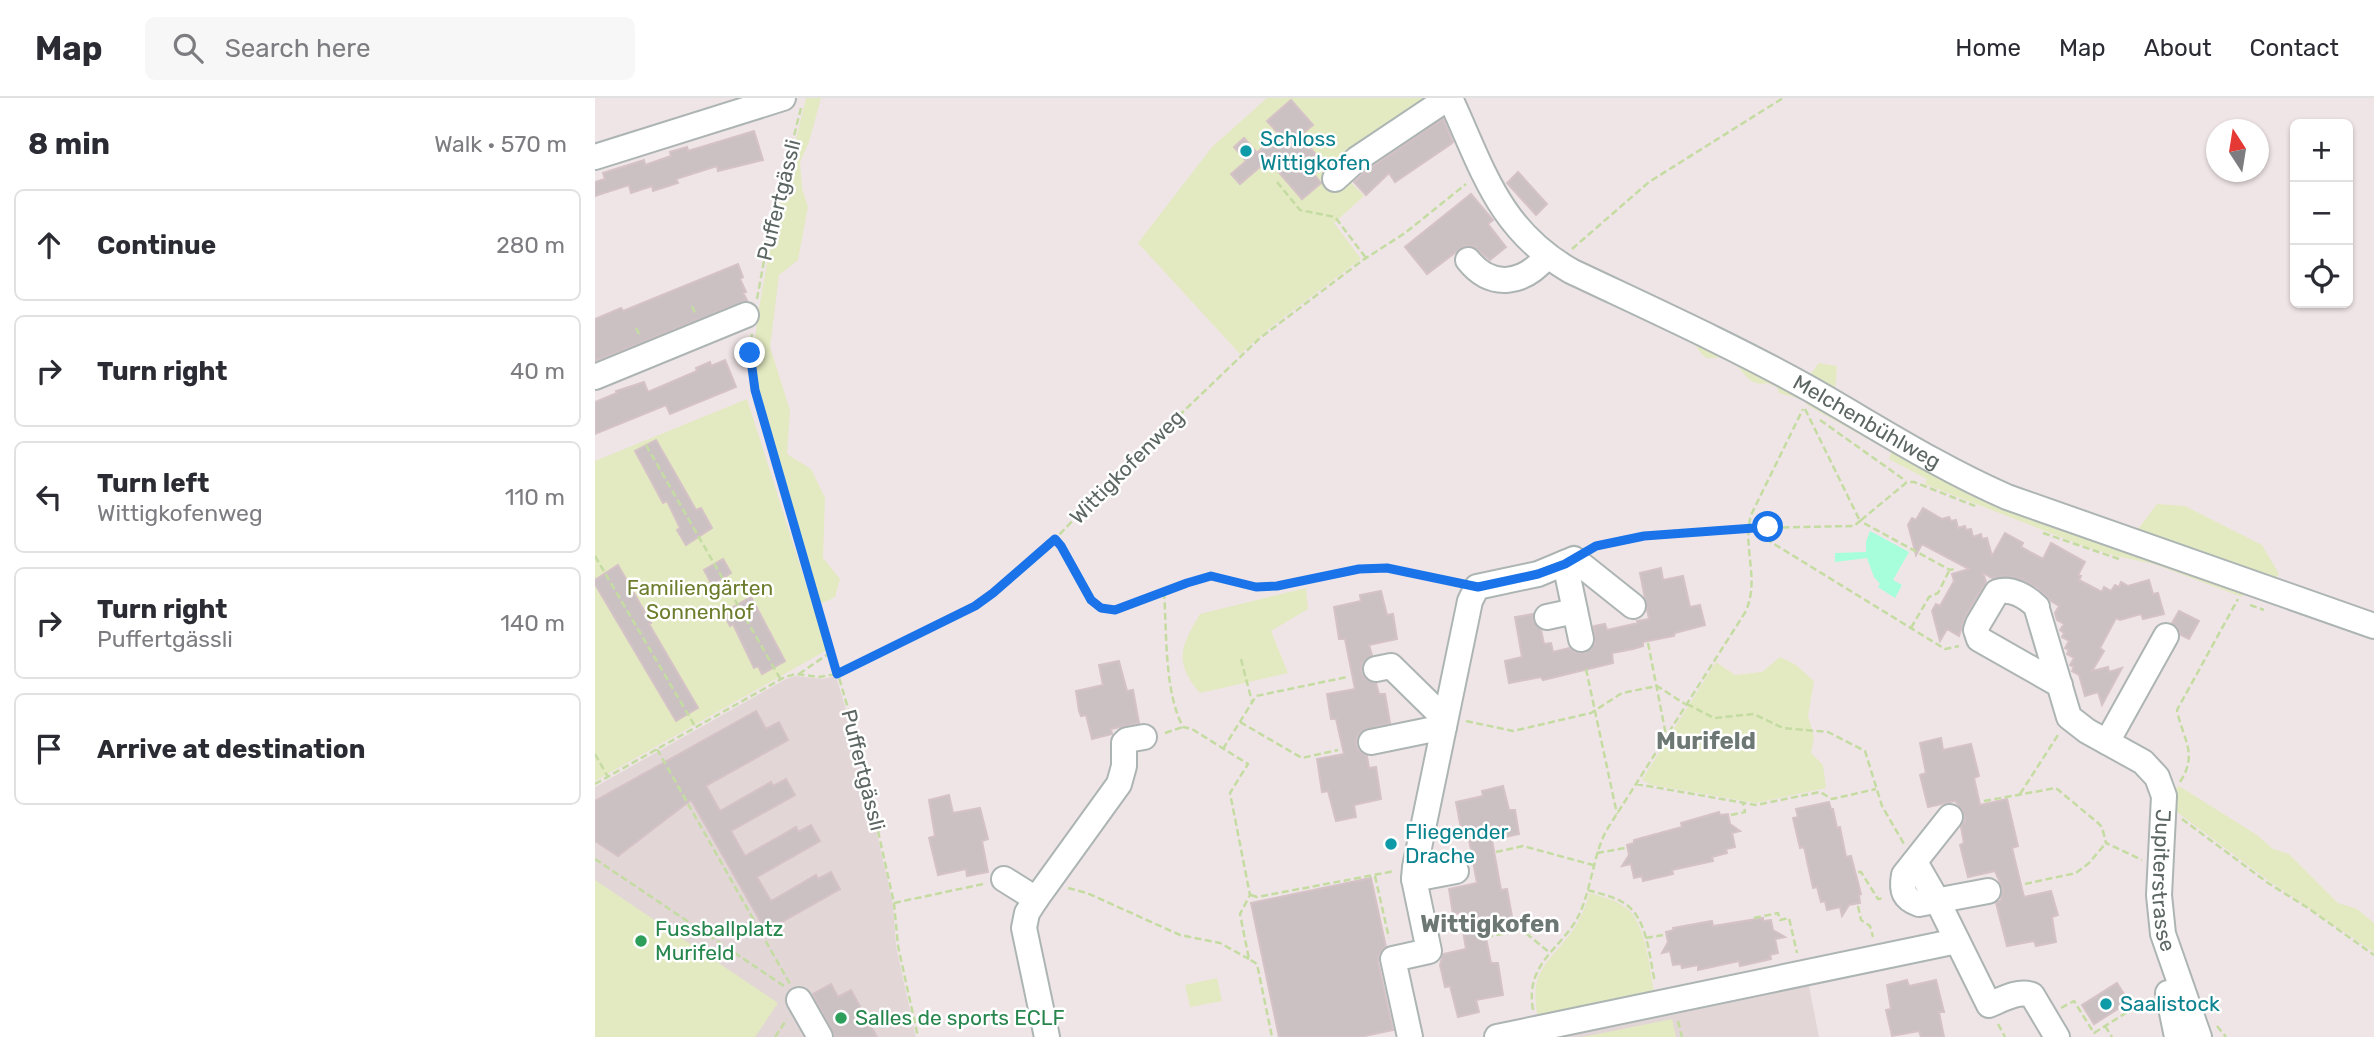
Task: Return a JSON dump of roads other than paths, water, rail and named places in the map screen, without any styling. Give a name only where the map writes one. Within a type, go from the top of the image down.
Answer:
[{"type":"street","points":[[595,157],[783,98]]},
{"type":"street","points":[[1335,179],[1357,159],[1449,98]]},
{"type":"street","name":"Melchenbühlweg","points":[[1449,98],[1497,202],[1523,233],[1552,260],[1776,370],[1906,446],[1981,486],[2374,626]]},
{"type":"street","points":[[1468,260],[1482,274],[1506,280],[1531,272],[1552,260]]},
{"type":"street","points":[[595,377],[752,315]]},
{"type":"street","points":[[1410,1037],[1393,959],[1429,951],[1415,873],[1470,601],[1478,587],[1538,574],[1570,561]]},
{"type":"street","points":[[1570,561],[1633,606]]},
{"type":"street","points":[[1570,561],[1581,639]]},
{"type":"street","points":[[2009,590],[2029,600],[2038,609],[2060,685],[1979,639],[1978,624],[1997,592],[2009,590]]},
{"type":"street","points":[[1547,617],[1575,611]]},
{"type":"street","points":[[2108,742],[2166,636]]},
{"type":"street","points":[[1376,669],[1391,666],[1445,723]]},
{"type":"street","name":"Jupiterstrasse","points":[[2060,685],[2069,717],[2143,762],[2157,777],[2164,804],[2159,895],[2168,993],[2199,1037]]},
{"type":"street","points":[[1371,742],[1445,723]]},
{"type":"street","points":[[1047,1037],[1024,928],[1027,913],[1119,784],[1124,766],[1124,743],[1144,737]]},
{"type":"street","points":[[1950,817],[1903,875],[1904,895],[1919,904],[1988,891]]},
{"type":"street","points":[[1915,862],[1989,1005],[2026,992],[2035,997],[2057,1037]]},
{"type":"street","points":[[1415,873],[1456,870]]},
{"type":"street","points":[[1004,879],[1043,891]]},
{"type":"street","points":[[1497,1037],[1957,940]]},
{"type":"street","points":[[2016,994],[2029,992],[2042,997],[2064,1037]]},
{"type":"street","points":[[2168,993],[2176,1037]]},
{"type":"street","points":[[797,997],[820,1037]]},
{"type":"place","name":"Schloss Wittigkofen","points":[[1246,151]]},
{"type":"place","name":"Fliegender Drache","points":[[1391,844]]},
{"type":"place","name":"Fussballplatz Murifeld","points":[[641,941]]},
{"type":"place","name":"Saalistock","points":[[2106,1004]]},
{"type":"place","name":"Salles de sports ECLF","points":[[841,1018]]},
{"type":"district","name":"Murifeld","points":[[1706,741]]},
{"type":"district","name":"Wittigkofen","points":[[1490,924]]},
{"type":"park label","name":"Familiengärten Sonnenhof","points":[[700,600]]}]
